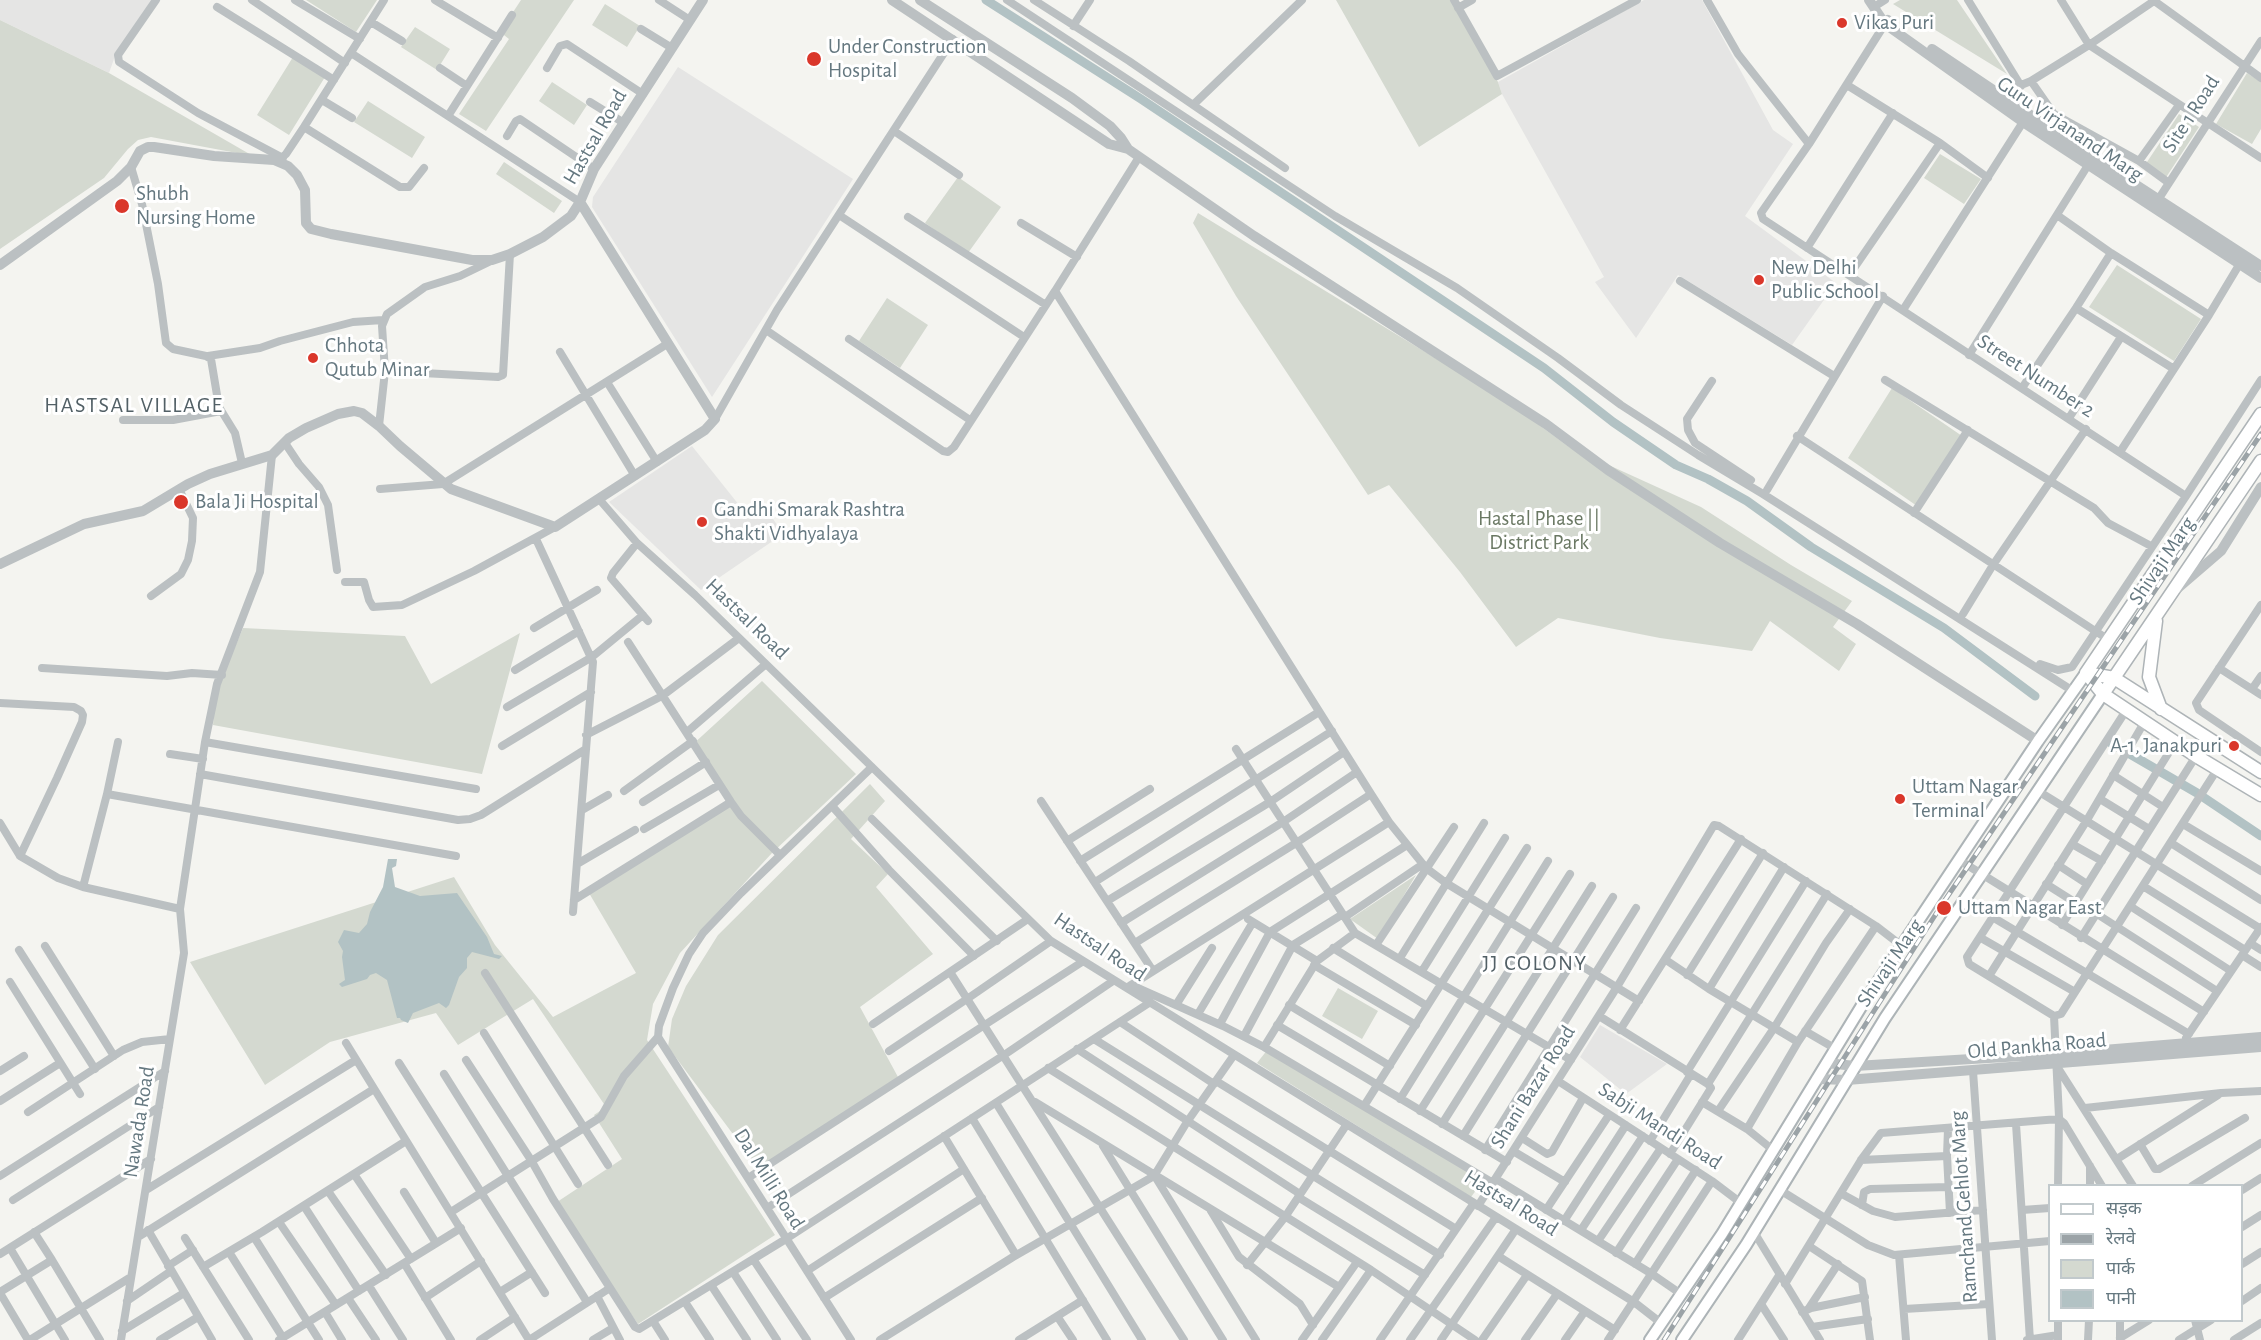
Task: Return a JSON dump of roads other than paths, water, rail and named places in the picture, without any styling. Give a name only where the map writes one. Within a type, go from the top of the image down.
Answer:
[{"type":"main road","name":"Shivaji Marg","points":[[1650,1340],[1741,1203],[1902,946],[2038,741],[2261,414]]},
{"type":"main road","name":"Shivaji Marg","points":[[1682,1340],[1754,1232],[1855,1066],[2261,460]]},
{"type":"main road","points":[[2156,617],[2149,677],[2161,709]]},
{"type":"main road","points":[[2086,673],[2114,678],[2261,772]]},
{"type":"main road","points":[[2086,673],[2103,694],[2196,756],[2261,795]]},
{"type":"street","points":[[156,0],[118,55],[119,62],[198,113],[288,166],[301,181],[306,194],[306,223],[311,229],[472,261],[492,260]]},
{"type":"street","points":[[252,0],[345,63]]},
{"type":"street","points":[[295,0],[360,39]]},
{"type":"street","points":[[278,159],[304,127],[384,0]]},
{"type":"street","points":[[435,0],[498,38]]},
{"type":"street","points":[[658,0],[690,21]]},
{"type":"street","name":"Hastsal Road","points":[[703,0],[594,169],[580,202],[716,419]]},
{"type":"street","points":[[892,0],[1109,144],[1128,149],[1264,243],[1546,424],[1608,470],[1720,543],[1857,624],[2038,741]]},
{"type":"street","points":[[920,0],[1072,98],[1110,126],[1122,138],[1128,149]]},
{"type":"street","points":[[1007,0],[1335,216],[1456,288],[1558,358],[1621,405],[1698,456],[1763,494],[2073,691]]},
{"type":"street","points":[[1034,0],[1286,168]]},
{"type":"street","points":[[1073,26],[1090,0]]},
{"type":"street","points":[[1192,105],[1302,0]]},
{"type":"street","points":[[1472,0],[1456,4],[1497,76],[1636,0]]},
{"type":"street","points":[[1707,0],[1738,54],[1809,144],[1887,22]]},
{"type":"street","points":[[1968,0],[2021,86]]},
{"type":"street","points":[[2061,0],[2089,45],[2261,158]]},
{"type":"street","name":"Guru Virjanand Marg","points":[[1877,2],[1887,22],[2023,122],[2091,161]]},
{"type":"street","points":[[1999,94],[2031,81],[2158,2],[2243,67],[2261,78]]},
{"type":"street","points":[[217,7],[334,80]]},
{"type":"street","points":[[448,116],[512,15]]},
{"type":"street","points":[[371,22],[402,41]]},
{"type":"street","name":"Guru Virjanand Marg","points":[[1887,22],[1999,94],[2239,265],[2261,278]]},
{"type":"street","points":[[641,29],[672,48]]},
{"type":"street","points":[[345,582],[364,582],[373,607],[402,605],[536,539],[705,430],[716,419],[766,330],[953,39]]},
{"type":"street","name":"Site 1 Road","points":[[2155,204],[2261,41]]},
{"type":"street","points":[[547,68],[560,46],[567,44],[643,94]]},
{"type":"street","points":[[351,53],[580,202],[571,216],[543,237],[460,276],[425,287],[392,309],[384,320],[385,371],[379,426]]},
{"type":"street","points":[[440,68],[467,86]]},
{"type":"street","points":[[2031,81],[2054,114],[2139,162],[2169,183]]},
{"type":"street","points":[[1847,85],[1940,143],[1988,178]]},
{"type":"street","points":[[322,100],[352,118]]},
{"type":"street","points":[[590,102],[624,123]]},
{"type":"street","points":[[2139,162],[2179,105]]},
{"type":"street","points":[[1808,248],[1893,113]]},
{"type":"street","points":[[507,136],[520,119],[594,169]]},
{"type":"street","points":[[1903,310],[2023,122]]},
{"type":"street","points":[[304,127],[400,187],[409,186],[424,168]]},
{"type":"street","points":[[894,131],[958,175]]},
{"type":"street","points":[[1850,274],[1940,143]]},
{"type":"street","name":"Street Number 2","points":[[1809,144],[1761,215],[1763,219],[2186,496]]},
{"type":"street","points":[[0,265],[109,187],[131,167],[140,151],[148,147],[173,148],[214,156],[278,159]]},
{"type":"street","points":[[766,330],[943,451],[948,452],[954,447],[1046,305],[1139,157]]},
{"type":"street","points":[[1970,355],[2091,161]]},
{"type":"street","points":[[131,167],[158,285],[166,343],[173,349],[208,356],[261,348],[352,322],[384,320]]},
{"type":"street","name":"Guru Virjanand Marg","points":[[2155,204],[2261,266]]},
{"type":"street","points":[[839,215],[1024,338]]},
{"type":"street","points":[[2057,215],[2111,253],[2209,315]]},
{"type":"street","points":[[908,217],[1046,305]]},
{"type":"street","points":[[1021,223],[1077,257]]},
{"type":"street","points":[[2022,388],[2111,253]]},
{"type":"street","points":[[385,371],[498,377],[503,375],[510,254]]},
{"type":"street","points":[[2120,452],[2239,265]]},
{"type":"street","points":[[1680,281],[1834,376]]},
{"type":"street","points":[[1055,291],[1344,752],[1389,822],[1424,866],[1446,883],[1639,1001]]},
{"type":"street","points":[[1767,490],[1797,436],[1883,296]]},
{"type":"street","points":[[2076,309],[2174,369]]},
{"type":"street","points":[[2069,418],[2121,337]]},
{"type":"street","points":[[849,339],[970,420]]},
{"type":"street","points":[[380,489],[443,484],[667,344]]},
{"type":"street","points":[[560,352],[635,476]]},
{"type":"street","points":[[208,356],[221,411],[235,433],[242,463]]},
{"type":"street","points":[[1885,380],[2094,508],[2108,523],[2151,546]]},
{"type":"street","points":[[1712,381],[1687,419],[1692,440],[2043,666],[2058,670],[2072,667],[2261,380]]},
{"type":"street","points":[[607,382],[657,462]]},
{"type":"street","points":[[123,420],[173,420],[221,411]]},
{"type":"street","points":[[0,564],[84,524],[143,511],[179,489],[210,474],[272,455],[306,428],[347,411],[362,413],[443,484],[555,527]]},
{"type":"street","points":[[1962,614],[2086,429]]},
{"type":"street","points":[[1914,513],[1968,430]]},
{"type":"street","points":[[1797,436],[2109,640]]},
{"type":"street","points":[[285,443],[319,487],[328,505],[337,570]]},
{"type":"street","name":"Nawada Road","points":[[122,1335],[184,953],[180,909],[205,742],[215,693],[260,572],[272,455]]},
{"type":"street","points":[[2171,594],[2221,550],[2261,487]]},
{"type":"street","points":[[151,596],[181,574],[188,560],[194,524],[191,510],[179,489]]},
{"type":"street","name":"Hastsal Road","points":[[599,499],[637,543],[739,638],[1051,941],[1634,1302],[1661,1323]]},
{"type":"street","points":[[536,539],[592,657],[573,912]]},
{"type":"street","points":[[507,707],[592,657],[645,618],[611,578],[637,543]]},
{"type":"street","points":[[534,628],[597,590]]},
{"type":"street","points":[[2261,605],[2196,703],[2196,707],[2261,752]]},
{"type":"street","points":[[515,670],[579,631]]},
{"type":"street","points":[[586,735],[662,696],[739,638]]},
{"type":"street","points":[[628,642],[731,802],[741,816],[780,855]]},
{"type":"street","points":[[687,732],[766,664]]},
{"type":"street","points":[[42,668],[167,676],[222,675]]},
{"type":"street","points":[[2220,668],[2261,694]]},
{"type":"street","points":[[2252,689],[2261,675]]},
{"type":"street","points":[[502,746],[591,692]]},
{"type":"street","points":[[0,703],[74,707],[81,711],[82,715],[82,722],[20,856]]},
{"type":"street","points":[[2127,709],[1966,960],[1969,964],[2054,1016],[2061,1014],[2218,768]]},
{"type":"street","points":[[1080,861],[1319,712]]},
{"type":"street","points":[[1989,976],[2100,799],[2145,721]]},
{"type":"street","points":[[1095,882],[1332,731]]},
{"type":"street","points":[[83,887],[118,741]]},
{"type":"street","points":[[624,791],[693,741]]},
{"type":"street","points":[[2062,925],[2176,741]]},
{"type":"street","points":[[205,742],[476,789]]},
{"type":"street","points":[[200,774],[449,818],[470,819],[481,815],[586,749]]},
{"type":"street","points":[[1236,749],[1355,933],[1571,1060]]},
{"type":"street","points":[[1107,901],[1270,802],[1344,752]]},
{"type":"street","points":[[170,754],[203,759]]},
{"type":"street","points":[[2081,938],[2196,756]]},
{"type":"street","points":[[643,802],[706,762]]},
{"type":"street","points":[[451,1212],[584,1128],[606,1111],[624,1076],[658,1037],[673,988],[695,943],[741,892],[872,767]]},
{"type":"street","points":[[1121,923],[1283,822],[1358,772]]},
{"type":"street","points":[[2113,776],[2163,807]]},
{"type":"street","points":[[645,830],[719,784]]},
{"type":"street","points":[[1067,841],[1150,789]]},
{"type":"street","points":[[1994,918],[2088,972],[2186,1039],[2260,928],[2038,791]]},
{"type":"street","points":[[107,794],[456,856]]},
{"type":"street","points":[[1135,943],[1371,794]]},
{"type":"street","points":[[582,810],[608,795]]},
{"type":"street","points":[[2100,799],[2149,829]]},
{"type":"street","points":[[1041,801],[1153,971]]},
{"type":"street","points":[[574,900],[731,802]]},
{"type":"street","points":[[832,806],[889,870],[974,956]]},
{"type":"street","points":[[872,819],[997,941]]},
{"type":"street","points":[[1128,987],[1389,822]]},
{"type":"street","points":[[0,823],[20,856],[58,878],[83,887],[180,909]]},
{"type":"street","points":[[1400,958],[1484,823]]},
{"type":"street","points":[[2183,824],[2261,871]]},
{"type":"street","name":"Shani Bazar Road","points":[[1380,1340],[1456,1229],[1494,1181],[1514,1151],[1617,987],[1712,827],[1719,826],[1741,839]]},
{"type":"street","points":[[1376,945],[1424,866],[1454,827]]},
{"type":"street","points":[[577,864],[635,830]]},
{"type":"street","points":[[1422,971],[1505,838]]},
{"type":"street","points":[[1620,1030],[1741,839],[1876,926],[1902,946]]},
{"type":"street","points":[[2170,843],[2261,900]]},
{"type":"street","points":[[2072,844],[2102,861]]},
{"type":"street","points":[[1220,1024],[1270,932],[1407,845]]},
{"type":"street","points":[[1364,1106],[1527,848]]},
{"type":"street","points":[[1687,975],[1763,853]]},
{"type":"street","points":[[1959,860],[2011,891],[2081,938],[2204,1012]]},
{"type":"street","points":[[1400,1099],[1548,861]]},
{"type":"street","points":[[2058,865],[2088,884]]},
{"type":"street","points":[[1244,1036],[1293,945],[1424,866]]},
{"type":"street","points":[[1709,989],[1784,867]]},
{"type":"street","points":[[1420,1111],[1570,874]]},
{"type":"street","points":[[1581,1230],[1689,1073],[1730,1002],[1806,881]]},
{"type":"street","points":[[2046,884],[2076,903]]},
{"type":"street","points":[[1442,1124],[1592,886]]},
{"type":"street","points":[[2143,886],[2246,949],[2261,967]]},
{"type":"street","points":[[1708,1084],[1827,894]]},
{"type":"street","points":[[1463,1136],[1613,897]]},
{"type":"street","points":[[2130,906],[2231,971]]},
{"type":"street","points":[[1485,1150],[1636,908]]},
{"type":"street","points":[[1718,1111],[1850,909]]},
{"type":"street","points":[[2097,914],[2217,991]]},
{"type":"street","points":[[1242,915],[1293,945],[1315,963],[1416,1025]]},
{"type":"street","points":[[873,1024],[1028,919]]},
{"type":"street","points":[[1198,1014],[1253,922]]},
{"type":"street","points":[[1747,1129],[1798,1042],[1876,926]]},
{"type":"street","points":[[1264,1047],[1315,963],[1355,933]]},
{"type":"street","points":[[1981,938],[2074,993]]},
{"type":"street","points":[[889,1050],[1051,941]]},
{"type":"street","points":[[45,946],[114,1056]]},
{"type":"street","points":[[1176,1005],[1212,948]]},
{"type":"street","points":[[1334,948],[1427,1006]]},
{"type":"street","points":[[2246,949],[2261,950]]},
{"type":"street","points":[[19,950],[95,1069]]},
{"type":"street","points":[[1666,960],[1709,989],[1798,1042]]},
{"type":"street","points":[[747,1178],[1082,962]]},
{"type":"street","points":[[950,972],[1184,1340]]},
{"type":"street","points":[[485,973],[608,1165]]},
{"type":"street","points":[[767,1208],[1003,1056],[1113,981]]},
{"type":"street","points":[[10,982],[80,1094]]},
{"type":"street","points":[[1128,987],[1198,1014],[1264,1047],[1581,1230],[1681,1294]]},
{"type":"street","points":[[466,1059],[635,1327],[642,1328],[786,1239],[1149,1003]]},
{"type":"street","points":[[1289,1005],[1390,1066]]},
{"type":"street","points":[[1599,1016],[1711,1088],[1674,1156],[1616,1253]]},
{"type":"street","points":[[2054,1016],[2059,1119],[2058,1184]]},
{"type":"street","points":[[1120,1022],[1330,1150],[1407,1201],[1456,1229]]},
{"type":"street","points":[[1277,1025],[1506,1162]]},
{"type":"street","points":[[1805,1031],[1836,1049]]},
{"type":"street","points":[[484,1034],[556,1145],[578,1184]]},
{"type":"street","name":"Dal Milli Road","points":[[658,1037],[851,1340]]},
{"type":"street","name":"Old Pankha Road","points":[[1817,1079],[1847,1080],[1973,1071],[2186,1039],[2261,1037]]},
{"type":"street","points":[[28,1112],[123,1050],[142,1042],[170,1039]]},
{"type":"street","points":[[1094,1039],[1440,1255]]},
{"type":"street","points":[[346,1043],[529,1340],[610,1288]]},
{"type":"street","name":"Old Pankha Road","points":[[1827,1063],[1855,1066],[2055,1059],[2261,1047]]},
{"type":"street","points":[[1077,1049],[1425,1275]]},
{"type":"street","points":[[880,1340],[1016,1255],[1154,1176],[1199,1104],[1234,1055]]},
{"type":"street","points":[[0,1071],[24,1056]]},
{"type":"street","points":[[2055,1059],[2132,1184]]},
{"type":"street","points":[[146,1190],[356,1060]]},
{"type":"street","points":[[0,1101],[60,1063]]},
{"type":"street","points":[[399,1063],[545,1293]]},
{"type":"street","points":[[1048,1068],[1371,1270],[1475,1340]]},
{"type":"street","points":[[0,1176],[165,1071]]},
{"type":"street","name":"Ramchand Gehlot Marg","points":[[1973,1071],[1992,1340]]},
{"type":"street","points":[[444,1074],[587,1302]]},
{"type":"street","name":"Sabji Mandi Road","points":[[1558,1081],[1696,1170],[1741,1203]]},
{"type":"street","points":[[138,1237],[374,1089]]},
{"type":"street","points":[[2085,1108],[2221,1093],[2261,1091]]},
{"type":"street","points":[[2117,1159],[2221,1093]]},
{"type":"street","points":[[1522,1138],[1544,1152],[1552,1152],[1584,1098]]},
{"type":"street","points":[[1032,1101],[1339,1287]]},
{"type":"street","points":[[996,1102],[1142,1340]]},
{"type":"street","points":[[1702,1102],[1747,1129],[1773,1150]]},
{"type":"street","points":[[13,1200],[159,1107]]},
{"type":"street","points":[[1546,1210],[1609,1115]]},
{"type":"street","points":[[972,1118],[1107,1340]]},
{"type":"street","points":[[2140,1144],[2155,1169],[2159,1169],[2245,1118]]},
{"type":"street","points":[[1785,1284],[1861,1160],[1881,1133],[2059,1119],[2064,1123],[2101,1184]]},
{"type":"street","points":[[1247,1265],[1285,1217],[1347,1124]]},
{"type":"street","points":[[2016,1124],[2028,1340],[2058,1337]]},
{"type":"street","points":[[1564,1221],[1626,1125]]},
{"type":"street","points":[[1948,1129],[1950,1213]]},
{"type":"street","points":[[944,1136],[1016,1255]]},
{"type":"street","points":[[203,1267],[279,1222],[406,1141]]},
{"type":"street","points":[[1101,1143],[1223,1340]]},
{"type":"street","points":[[2194,1184],[2261,1143]]},
{"type":"street","points":[[1598,1241],[1661,1148]]},
{"type":"street","points":[[1514,1151],[1565,1182]]},
{"type":"street","points":[[1861,1160],[1947,1156]]},
{"type":"street","points":[[0,1254],[151,1159]]},
{"type":"street","points":[[2090,1165],[2090,1184]]},
{"type":"street","points":[[807,1271],[964,1169]]},
{"type":"street","points":[[1635,1264],[1696,1170]]},
{"type":"street","points":[[354,1174],[407,1261],[425,1298],[451,1340]]},
{"type":"street","points":[[1154,1176],[1256,1340]]},
{"type":"street","points":[[2243,1189],[2261,1178]]},
{"type":"street","points":[[1608,1340],[1712,1181]]},
{"type":"street","points":[[1862,1205],[1864,1192],[1870,1189],[1949,1187]]},
{"type":"street","points":[[1780,1190],[1868,1245],[1899,1256],[2048,1241]]},
{"type":"street","points":[[328,1191],[386,1275]]},
{"type":"street","points":[[404,1192],[436,1243]]},
{"type":"street","points":[[1842,1194],[1873,1211],[1895,1217],[1983,1210]]},
{"type":"street","points":[[824,1298],[982,1198]]},
{"type":"street","points":[[304,1206],[359,1291]]},
{"type":"street","points":[[2022,1210],[2048,1209]]},
{"type":"street","points":[[1211,1210],[1239,1257],[1300,1304],[1312,1325]]},
{"type":"street","points":[[2243,1226],[2261,1215]]},
{"type":"street","points":[[1410,1340],[1496,1217]]},
{"type":"street","points":[[279,1222],[336,1305]]},
{"type":"street","points":[[229,1252],[284,1339],[461,1228]]},
{"type":"street","points":[[1441,1340],[1516,1229]]},
{"type":"street","points":[[148,1230],[212,1340]]},
{"type":"street","points":[[34,1232],[100,1340]]},
{"type":"street","points":[[1754,1232],[1785,1284],[1806,1310],[1820,1340]]},
{"type":"street","points":[[254,1237],[319,1340]]},
{"type":"street","points":[[185,1238],[249,1340]]},
{"type":"street","points":[[1809,1246],[1860,1278],[1865,1297],[1870,1340]]},
{"type":"street","points":[[10,1248],[65,1340]]},
{"type":"street","points":[[127,1301],[193,1250]]},
{"type":"street","points":[[2243,1263],[2261,1252]]},
{"type":"street","points":[[1498,1256],[1614,1330]]},
{"type":"street","points":[[1899,1256],[1906,1340]]},
{"type":"street","points":[[753,1259],[807,1340]]},
{"type":"street","points":[[52,1260],[0,1293],[29,1340],[131,1278]]},
{"type":"street","points":[[425,1298],[481,1261]]},
{"type":"street","points":[[1302,1340],[1357,1262]]},
{"type":"street","points":[[1806,1310],[1838,1264]]},
{"type":"street","points":[[1322,1340],[1371,1270]]},
{"type":"street","points":[[500,1292],[532,1272]]},
{"type":"street","points":[[733,1272],[777,1340]]},
{"type":"street","points":[[1738,1340],[1780,1274]]},
{"type":"street","points":[[1482,1340],[1527,1275]]},
{"type":"street","points":[[711,1285],[747,1340]]},
{"type":"street","points":[[369,1286],[403,1340]]},
{"type":"street","points":[[2243,1300],[2261,1288]]},
{"type":"street","points":[[122,1335],[184,1293]]},
{"type":"street","points":[[1525,1340],[1557,1294]]},
{"type":"street","points":[[597,1296],[620,1340]]},
{"type":"street","points":[[1806,1310],[1865,1297]]},
{"type":"street","points":[[348,1298],[375,1340]]},
{"type":"street","points":[[1019,1340],[1083,1300]]},
{"type":"street","points":[[685,1302],[710,1340]]},
{"type":"street","points":[[1761,1304],[1784,1340]]},
{"type":"street","points":[[1904,1309],[1989,1304]]},
{"type":"street","points":[[1565,1340],[1585,1311]]},
{"type":"street","points":[[325,1312],[342,1340]]},
{"type":"street","points":[[1057,1316],[1073,1340]]},
{"type":"street","points":[[160,1340],[198,1317]]},
{"type":"street","points":[[480,1340],[515,1317]]},
{"type":"street","points":[[1812,1327],[1868,1319]]},
{"type":"street","points":[[653,1321],[665,1340]]},
{"type":"street","points":[[2088,1340],[2089,1322]]},
{"type":"street","points":[[2120,1322],[2120,1339]]},
{"type":"street","points":[[2120,1339],[2146,1322]]},
{"type":"street","points":[[2234,1340],[2261,1323]]},
{"type":"street","points":[[2179,1340],[2196,1325],[2200,1340]]},
{"type":"street","points":[[593,1340],[613,1328]]},
{"type":"water","points":[[388,859],[397,859],[396,866],[392,868],[395,887],[420,896],[457,893],[487,937],[494,954],[502,956],[499,959],[472,952],[467,958],[467,968],[459,977],[449,1005],[446,1008],[439,1003],[413,1013],[408,1023],[397,1018],[387,980],[376,973],[367,979],[342,987],[339,984],[345,980],[343,951],[338,942],[344,930],[359,933],[367,924],[370,912],[383,887]]},
{"type":"waterway","points":[[986,0],[1141,99],[1544,368],[1613,422],[1676,465],[1708,479],[1747,501],[1811,547],[1944,628],[2035,696]]},
{"type":"waterway","points":[[2111,743],[2197,793],[2261,836]]},
{"type":"railway","points":[[1664,1340],[1941,906],[2261,434]]},
{"type":"place","name":"Vikas Puri","points":[[1842,23]]},
{"type":"place","name":"Under Construction Hospital","points":[[814,59]]},
{"type":"place","name":"Shubh Nursing Home","points":[[122,206]]},
{"type":"place","name":"New Delhi Public School","points":[[1759,280]]},
{"type":"place","name":"Chhota Qutub Minar","points":[[313,358]]},
{"type":"place","name":"Bala Ji Hospital","points":[[181,502]]},
{"type":"place","name":"Gandhi Smarak Rashtra Shakti Vidhyalaya","points":[[702,522]]},
{"type":"place","name":"A-1, Janakpuri","points":[[2234,746]]},
{"type":"place","name":"Uttam Nagar Terminal","points":[[1900,799]]},
{"type":"place","name":"Uttam Nagar East","points":[[1944,908]]},
{"type":"district","name":"HASTSAL VILLAGE","points":[[134,405]]},
{"type":"district","name":"JJ COLONY","points":[[1535,963]]},
{"type":"park label","name":"Hastal Phase || District Park","points":[[1539,531]]}]
